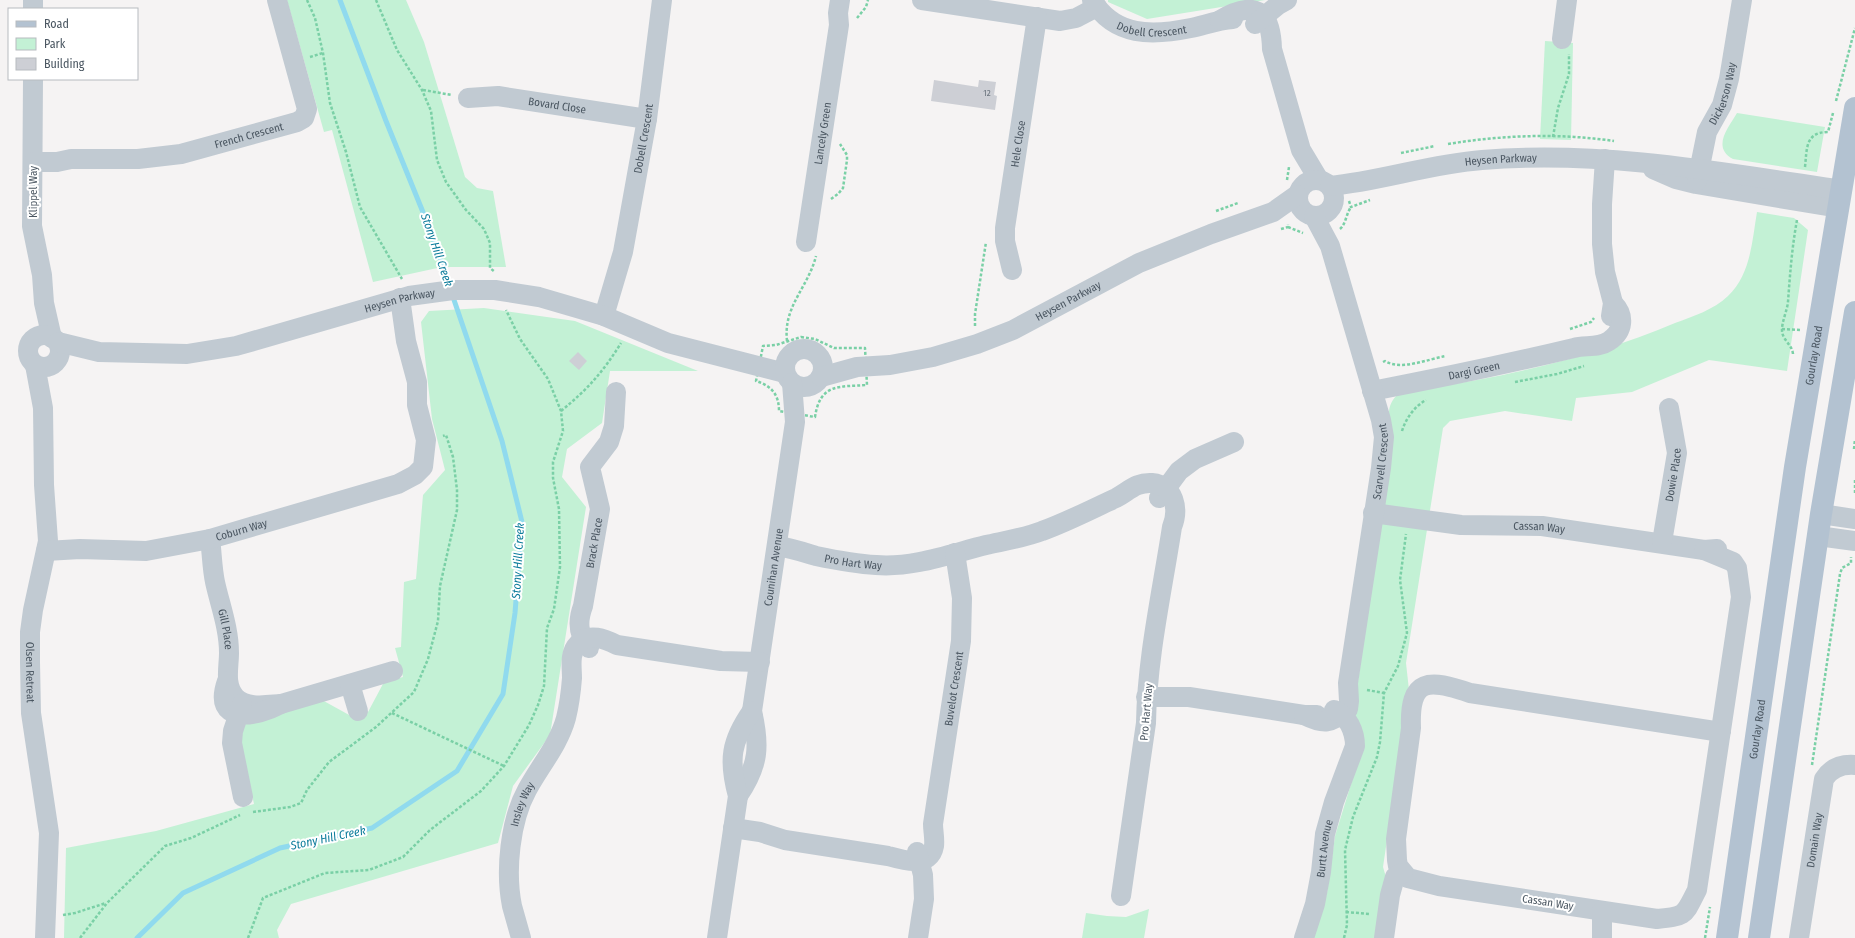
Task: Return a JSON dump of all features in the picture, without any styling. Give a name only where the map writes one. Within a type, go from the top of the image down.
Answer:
[{"type":"main road","name":"Gourlay Road","points":[[1727,938],[1787,521],[1848,200],[1855,108]]},
{"type":"main road","points":[[1759,938],[1821,514],[1855,312]]},
{"type":"main road","points":[[1787,521],[1821,514]]},
{"type":"main road","points":[[1787,521],[1818,536]]},
{"type":"street","name":"French Crescent","points":[[33,159],[57,162],[71,159],[138,159],[181,154],[298,122],[304,118],[307,109],[278,0]]},
{"type":"street","name":"Dobell Crescent","points":[[600,315],[616,276],[623,252],[647,119],[662,0]]},
{"type":"street","name":"Lancely Green","points":[[839,25],[838,13],[840,0]]},
{"type":"street","name":"Lancely Green","points":[[806,242],[839,25],[847,5],[851,0]]},
{"type":"street","points":[[922,0],[1060,21],[1076,18],[1095,3]]},
{"type":"street","points":[[1287,0],[1278,5],[1260,21],[1272,49],[1311,188]]},
{"type":"street","points":[[1562,39],[1567,0]]},
{"type":"street","name":"Dickerson Way","points":[[1698,176],[1707,132],[1722,105],[1729,79],[1742,0]]},
{"type":"street","name":"Dobell Crescent","points":[[1095,3],[1106,18],[1120,27],[1138,32],[1163,32],[1192,28],[1220,20],[1238,18],[1250,21],[1260,21]]},
{"type":"street","name":"Hele Close","points":[[1012,270],[1005,240],[1005,228],[1037,17]]},
{"type":"street","name":"Klippel Way","points":[[33,80],[32,226],[42,276],[49,351]]},
{"type":"street","name":"Bovard Close","points":[[468,98],[498,96],[647,119]]},
{"type":"street","name":"Heysen Parkway","points":[[49,351],[187,354],[236,346],[406,297],[475,290],[495,290],[539,297],[600,315],[668,343],[744,362],[758,367],[803,372],[890,365],[933,357],[977,344],[1013,330],[1140,264],[1211,234],[1273,212],[1311,188],[1366,182],[1421,169],[1481,160],[1552,158],[1605,159],[1637,163],[1676,179],[1698,176],[1848,200]]},
{"type":"street","name":"Dargi Green","points":[[1372,391],[1492,368],[1576,347],[1602,334],[1609,328],[1613,303],[1605,272],[1602,244],[1602,204],[1605,159]]},
{"type":"street","name":"Scarvell Crescent","points":[[1311,188],[1330,246],[1384,437],[1348,683],[1345,686],[1338,714]]},
{"type":"street","name":"Coburn Way","points":[[47,546],[80,549],[146,551],[204,540],[398,484],[415,476],[423,467],[426,440],[417,405],[417,382],[406,341],[406,297]]},
{"type":"street","name":"Olsen Retreat","points":[[45,938],[49,833],[31,713],[30,632],[33,610],[47,546],[44,484],[43,408],[49,351]]},
{"type":"street","name":"Counihan Avenue","points":[[717,938],[738,796],[753,768],[757,753],[757,733],[752,711],[803,372]]},
{"type":"street","name":"Brack Place","points":[[587,642],[583,606],[600,509],[590,467],[609,442],[614,426],[616,392]]},
{"type":"street","name":"Dowie Place","points":[[1662,542],[1677,453],[1669,408]]},
{"type":"street","points":[[1162,493],[1179,471],[1196,459],[1234,442]]},
{"type":"street","name":"Pro Hart Way","points":[[777,550],[795,556],[816,556],[875,565],[895,566],[1041,532],[1118,496],[1131,488],[1142,484],[1153,483],[1162,493],[1172,527],[1147,692],[1146,723],[1121,896]]},
{"type":"street","name":"Cassan Way","points":[[1374,513],[1461,525],[1499,527],[1542,526],[1662,542],[1704,550],[1733,562],[1738,568],[1741,597],[1697,890],[1685,912],[1678,916],[1657,919],[1440,886],[1413,885],[1400,877]]},
{"type":"street","points":[[1821,514],[1855,519]]},
{"type":"street","points":[[1818,536],[1855,541]]},
{"type":"street","name":"Gill Place","points":[[204,540],[228,632],[228,680],[230,689],[240,709]]},
{"type":"street","name":"Buvelot Crescent","points":[[918,857],[926,844],[933,824],[961,641],[962,598],[954,553]]},
{"type":"street","points":[[587,642],[617,645],[759,667]]},
{"type":"street","name":"Insley Way","points":[[522,938],[512,904],[509,870],[511,842],[516,820],[526,791],[560,735],[566,716],[572,679],[579,665],[587,642]]},
{"type":"street","points":[[243,797],[232,743],[233,732],[240,709],[281,704],[393,671]]},
{"type":"street","points":[[350,684],[358,711]]},
{"type":"street","points":[[1147,692],[1304,715],[1338,714]]},
{"type":"street","points":[[1384,938],[1388,914],[1400,877],[1397,860],[1396,839],[1412,728],[1421,705],[1427,698],[1437,694],[1470,693],[1721,732]]},
{"type":"street","name":"Burtt Avenue","points":[[1304,938],[1315,904],[1326,834],[1334,802],[1348,760],[1338,714]]},
{"type":"street","name":"Domain Way","points":[[1799,938],[1824,779],[1833,769],[1842,766],[1855,765]]},
{"type":"street","points":[[733,832],[759,840],[785,840],[888,856],[918,857],[924,876],[924,899],[918,938]]},
{"type":"street","points":[[1602,938],[1607,912]]},
{"type":"street","points":[[1605,938],[1607,912]]},
{"type":"path","points":[[307,0],[316,18],[323,53],[330,103],[346,152],[360,207],[399,271],[406,297]]},
{"type":"path","points":[[248,938],[263,898],[325,873],[369,870],[403,858],[430,830],[481,790],[504,766],[529,725],[538,705],[544,686],[547,628],[554,609],[560,567],[559,509],[553,478],[552,462],[563,431],[561,411],[548,379],[520,339],[506,309],[494,308],[495,272],[490,268],[490,243],[484,229],[466,210],[446,182],[438,160],[432,117],[422,90],[397,50],[376,0]]},
{"type":"path","points":[[1552,158],[1552,132],[1569,74],[1569,54],[1562,39]]},
{"type":"path","points":[[422,90],[468,98]]},
{"type":"path","points":[[1212,213],[1242,202]]},
{"type":"path","points":[[1567,330],[1590,322],[1595,317]]},
{"type":"path","points":[[967,327],[982,322]]},
{"type":"path","points":[[561,411],[584,391],[604,370],[632,328]]},
{"type":"path","points":[[1782,328],[1801,330]]},
{"type":"path","points":[[865,348],[871,347]]},
{"type":"path","points":[[1366,369],[1384,361],[1390,364],[1406,364],[1448,356]]},
{"type":"path","points":[[1514,382],[1557,374],[1586,365]]},
{"type":"path","points":[[1402,435],[1402,429],[1418,404],[1431,397]]},
{"type":"path","points":[[1854,449],[1855,439]]},
{"type":"path","points":[[1855,480],[1855,495]]},
{"type":"path","points":[[1344,938],[1347,925],[1345,850],[1353,817],[1376,757],[1380,742],[1384,693],[1398,666],[1407,633],[1400,580],[1408,518]]},
{"type":"path","points":[[1811,773],[1840,574],[1842,568],[1851,563],[1855,541]]},
{"type":"path","points":[[392,714],[504,766]]},
{"type":"path","points":[[46,917],[75,913],[107,903]]},
{"type":"path","points":[[1346,912],[1388,914]]},
{"type":"green space","points":[[287,0],[406,0],[424,42],[465,177],[477,188],[493,191],[506,267],[442,267],[373,282],[332,130],[324,132]]},
{"type":"green space","points":[[1108,0],[1265,0],[1147,19],[1108,2]]},
{"type":"green space","points":[[1545,41],[1573,43],[1571,140],[1540,139]]},
{"type":"green space","points":[[1737,113],[1825,127],[1817,172],[1733,159],[1723,149],[1722,143],[1726,131]]},
{"type":"green space","points":[[1757,212],[1794,218],[1808,230],[1787,371],[1709,360],[1632,392],[1576,398],[1572,421],[1505,411],[1450,421],[1443,428],[1406,663],[1409,690],[1383,867],[1388,884],[1377,938],[1312,938],[1327,893],[1335,836],[1355,771],[1353,717],[1392,440],[1389,420],[1389,408],[1391,403],[1400,393],[1502,375],[1597,351],[1636,338],[1710,309],[1728,296],[1742,278],[1752,246]]},
{"type":"green space","points":[[484,308],[575,321],[698,371],[610,371],[602,423],[567,449],[562,477],[586,507],[550,735],[513,786],[498,843],[291,904],[277,930],[279,938],[64,938],[66,848],[156,831],[254,804],[240,737],[242,727],[251,720],[322,700],[351,716],[368,712],[384,682],[403,677],[395,648],[401,647],[404,582],[416,579],[423,495],[445,470],[432,419],[421,322],[429,311]]},
{"type":"green space","points":[[1149,909],[1144,938],[1082,938],[1086,913],[1126,917]]},
{"type":"building","points":[[934,80],[978,87],[979,80],[996,82],[994,95],[997,96],[995,110],[931,101]]},
{"type":"building","points":[[578,352],[587,361],[579,370],[569,361]]},
{"type":"waterway","name":"Stony Hill Creek","points":[[340,0],[386,121],[429,227],[450,287]]},
{"type":"waterway","name":"Stony Hill Creek","points":[[137,938],[183,893],[280,848],[372,828],[457,771],[503,694],[515,613],[522,522],[502,441],[452,294]]}]
